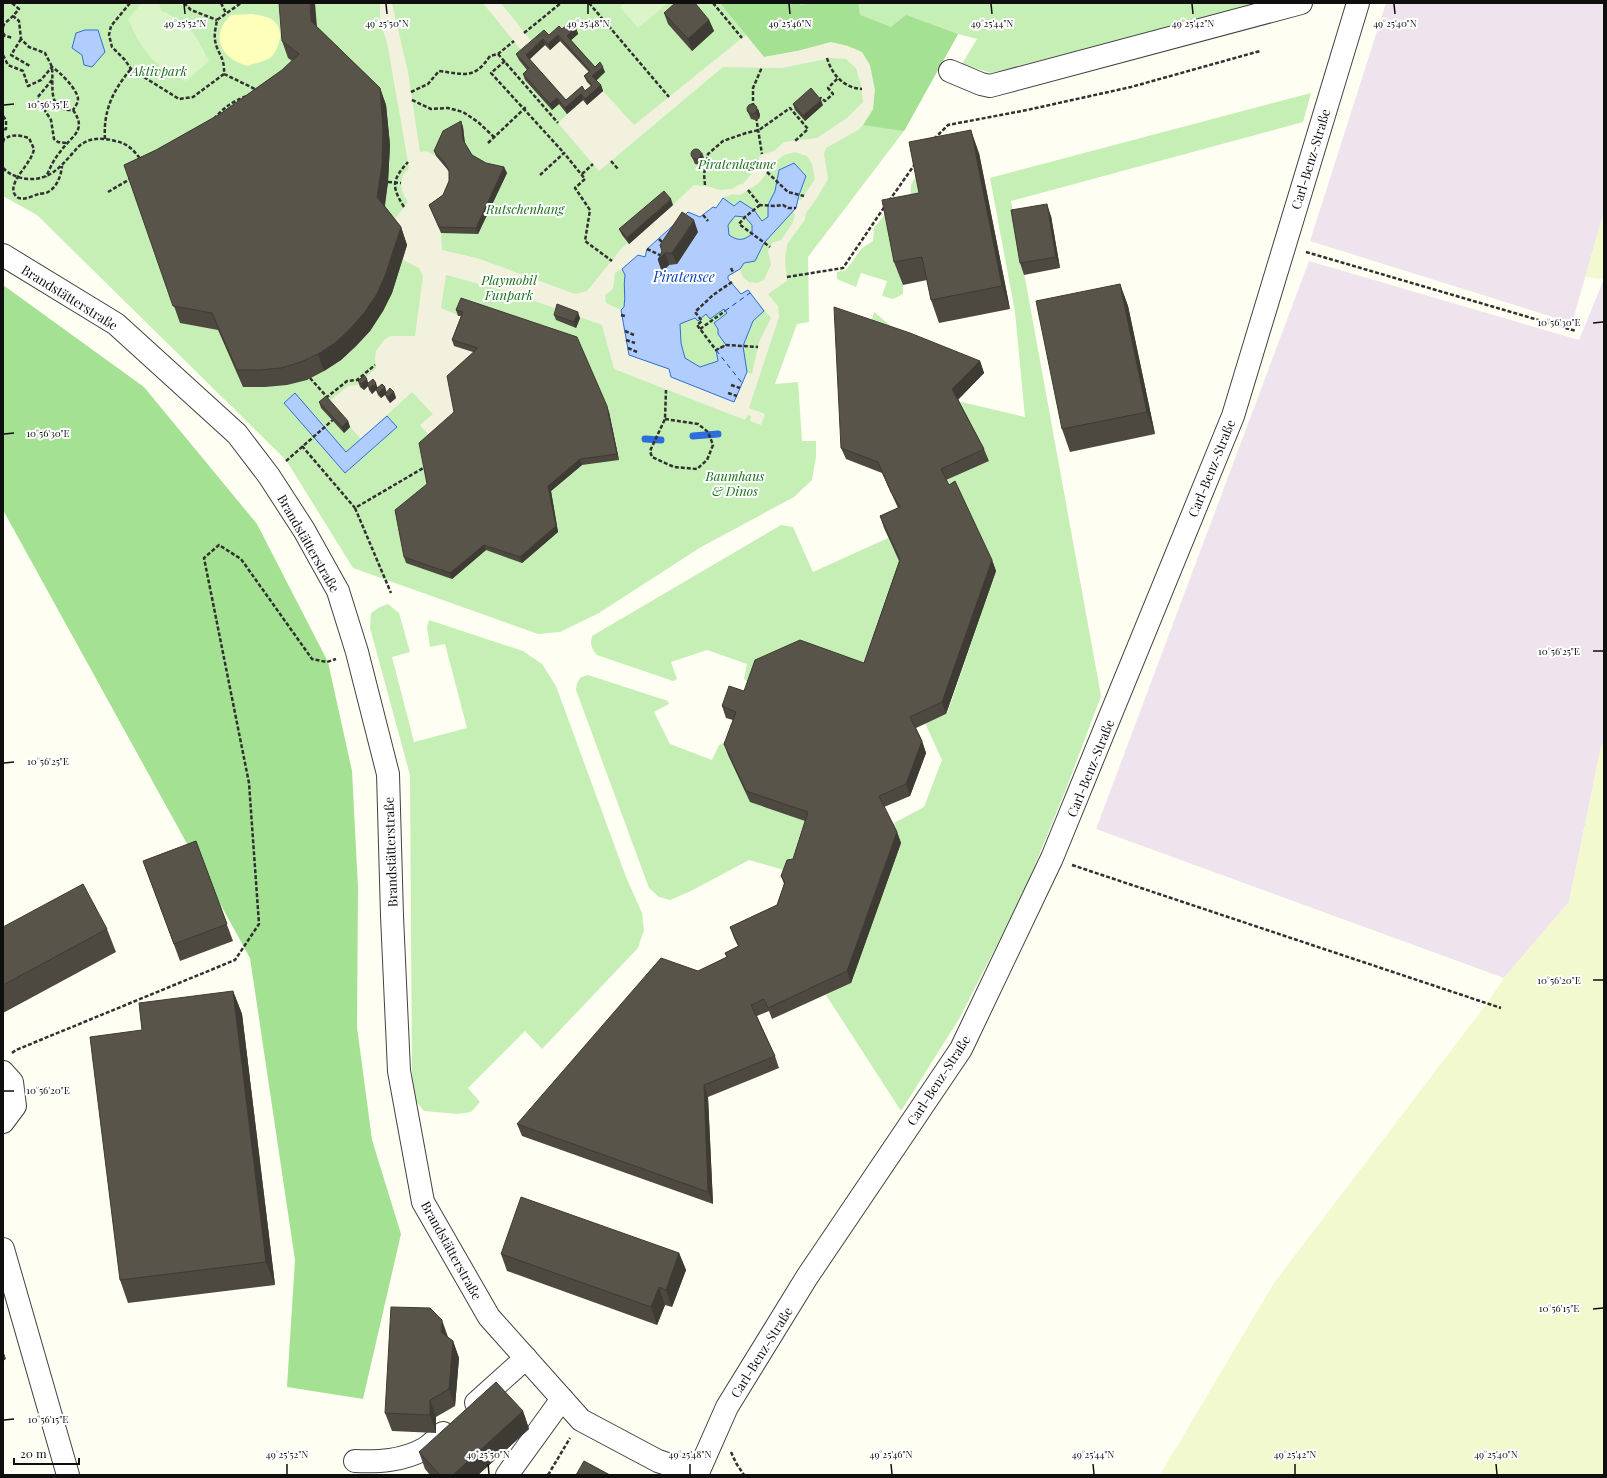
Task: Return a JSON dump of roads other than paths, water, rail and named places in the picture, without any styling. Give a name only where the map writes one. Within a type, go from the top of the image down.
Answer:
[{"type":"street","points":[[950,72],[990,86],[1301,3]]},
{"type":"street","name":"Carl-Benz-Straße","points":[[697,1475],[727,1407],[807,1277],[961,1048],[1052,858],[1233,416],[1358,3]]},
{"type":"street","name":"Brandstätterstraße","points":[[3,255],[116,324],[237,434],[269,476],[304,530],[338,591],[358,652],[388,774],[392,916],[399,1071],[423,1202],[489,1317],[581,1420],[658,1462],[697,1475]]},
{"type":"street","points":[[3,1122],[15,1106],[12,1082],[5,1064]]},
{"type":"street","points":[[3,1249],[68,1475]]},
{"type":"street","points":[[355,1461],[383,1462],[405,1458],[426,1449],[526,1358]]},
{"type":"street","points":[[507,1475],[562,1399]]},
{"type":"water","points":[[85,30],[98,30],[105,52],[92,67],[84,65],[82,55],[72,48],[76,33]]},
{"type":"water","name":"Piratensee","points":[[794,163],[806,176],[796,208],[764,243],[755,261],[744,263],[740,269],[728,276],[728,279],[741,294],[748,290],[764,311],[753,321],[743,346],[747,372],[734,402],[671,377],[669,369],[629,355],[621,310],[624,307],[625,299],[625,275],[622,269],[638,255],[645,257],[647,249],[688,212],[700,217],[713,207],[716,208],[723,198],[734,206],[740,201],[754,210],[762,221],[768,217],[768,205],[775,191],[779,170]],"holes":[[[735,216],[745,217],[752,225],[752,234],[746,238],[740,239],[729,235],[728,225]],[[724,309],[727,313],[714,323],[718,329],[718,334],[726,345],[716,350],[718,361],[700,367],[685,358],[681,343],[680,324],[695,318],[698,321],[706,314],[710,319]]]},
{"type":"water","points":[[295,393],[346,452],[387,416],[397,427],[345,473],[284,403]]},
{"type":"waterway","points":[[693,436],[718,434]]},
{"type":"waterway","points":[[645,439],[661,440]]},
{"type":"park label","name":"Aktivpark","points":[[159,70]]},
{"type":"park label","name":"Piratenlagune","points":[[737,163]]},
{"type":"park label","name":"Rutschenhang","points":[[525,208]]},
{"type":"park label","name":"Playmobil Funpark","points":[[509,286]]},
{"type":"park label","name":"Baumhaus & Dinos","points":[[735,482]]}]
